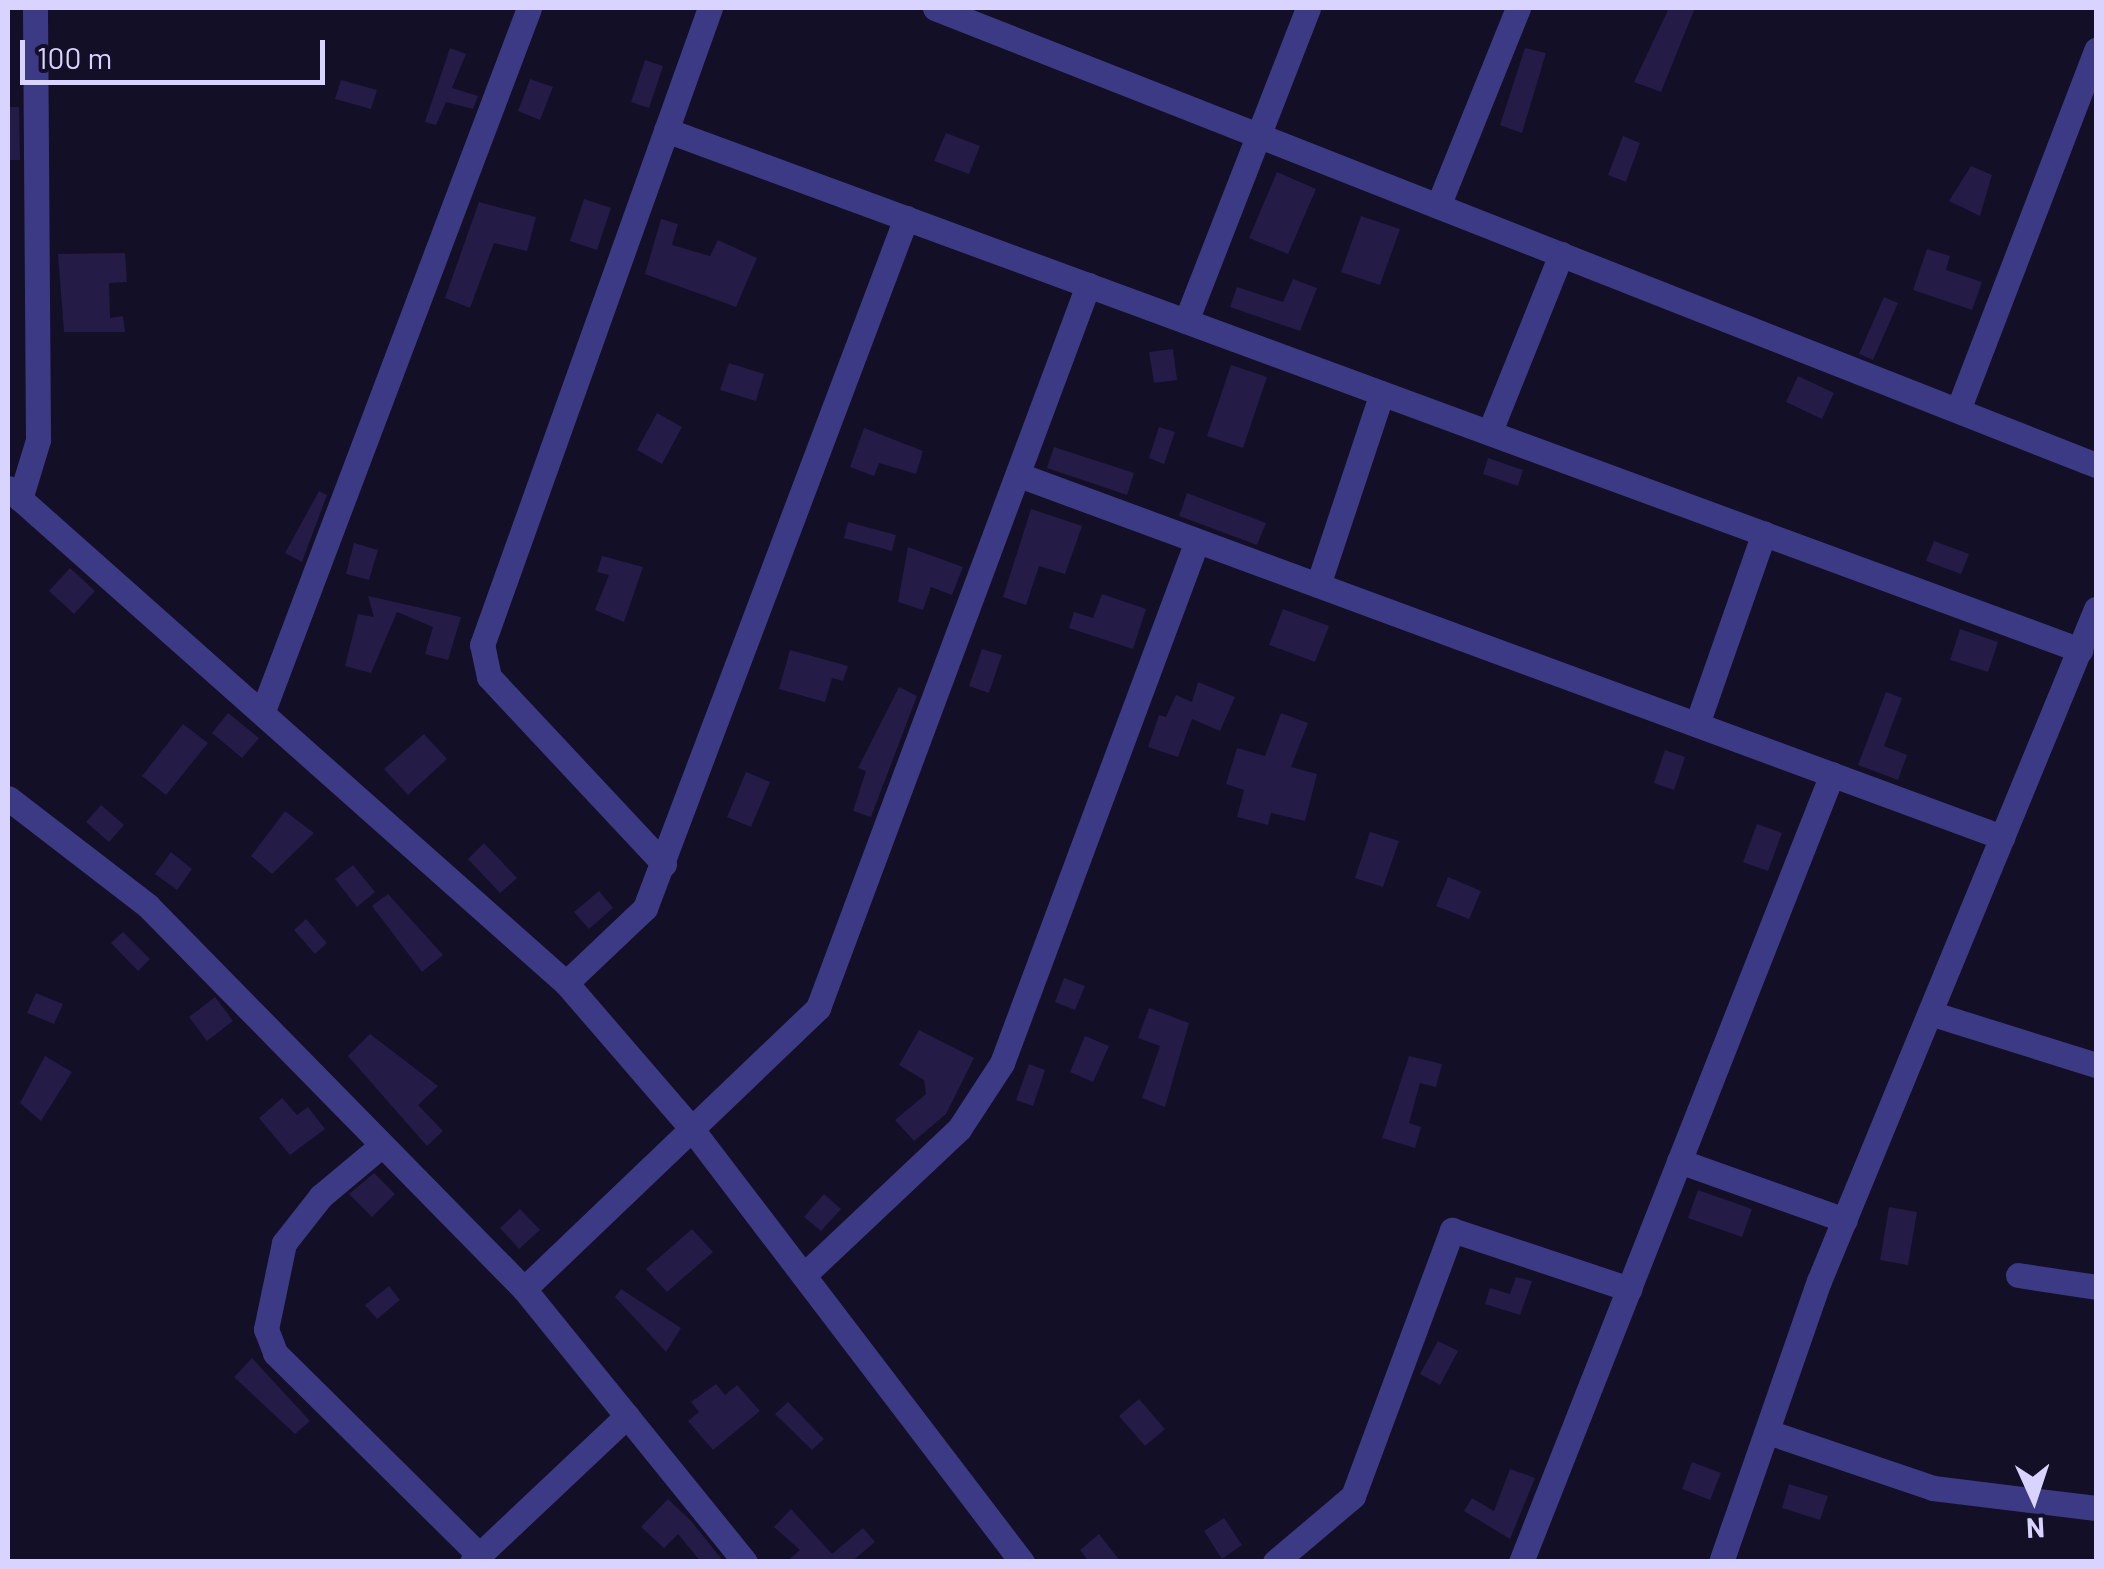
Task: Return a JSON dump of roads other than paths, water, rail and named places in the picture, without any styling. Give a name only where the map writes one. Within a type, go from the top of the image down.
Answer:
[{"type":"street","points":[[35,8],[38,440],[14,493],[264,708],[566,983],[691,1128],[1022,1562]]},
{"type":"street","points":[[264,708],[529,8]]},
{"type":"street","points":[[664,864],[489,677],[482,646],[710,8]]},
{"type":"street","points":[[935,8],[2096,465]]},
{"type":"street","points":[[1186,322],[1308,8]]},
{"type":"street","points":[[1438,206],[1518,8]]},
{"type":"street","points":[[1958,410],[2096,50]]},
{"type":"street","points":[[666,130],[2080,650]]},
{"type":"street","points":[[566,983],[645,908],[906,218]]},
{"type":"street","points":[[1490,432],[1561,254]]},
{"type":"street","points":[[524,1289],[818,1008],[1088,285]]},
{"type":"street","points":[[1318,585],[1382,394]]},
{"type":"street","points":[[1019,475],[2002,837]]},
{"type":"street","points":[[1696,724],[1764,533]]},
{"type":"street","points":[[804,1275],[959,1130],[1002,1063],[1197,540]]},
{"type":"street","points":[[1721,1562],[1844,1220],[2096,610]]},
{"type":"street","points":[[1521,1562],[1832,774]]},
{"type":"street","points":[[8,798],[148,906],[524,1289],[745,1562]]},
{"type":"street","points":[[1930,1013],[2096,1065]]},
{"type":"street","points":[[382,1145],[321,1196],[284,1243],[266,1329],[275,1352],[475,1558],[627,1416]]},
{"type":"street","points":[[1680,1161],[1844,1220]]},
{"type":"street","points":[[1275,1562],[1352,1496],[1452,1230],[1629,1289]]},
{"type":"street","points":[[2018,1275],[2096,1287]]},
{"type":"street","points":[[1768,1432],[1933,1488],[2096,1508]]}]
